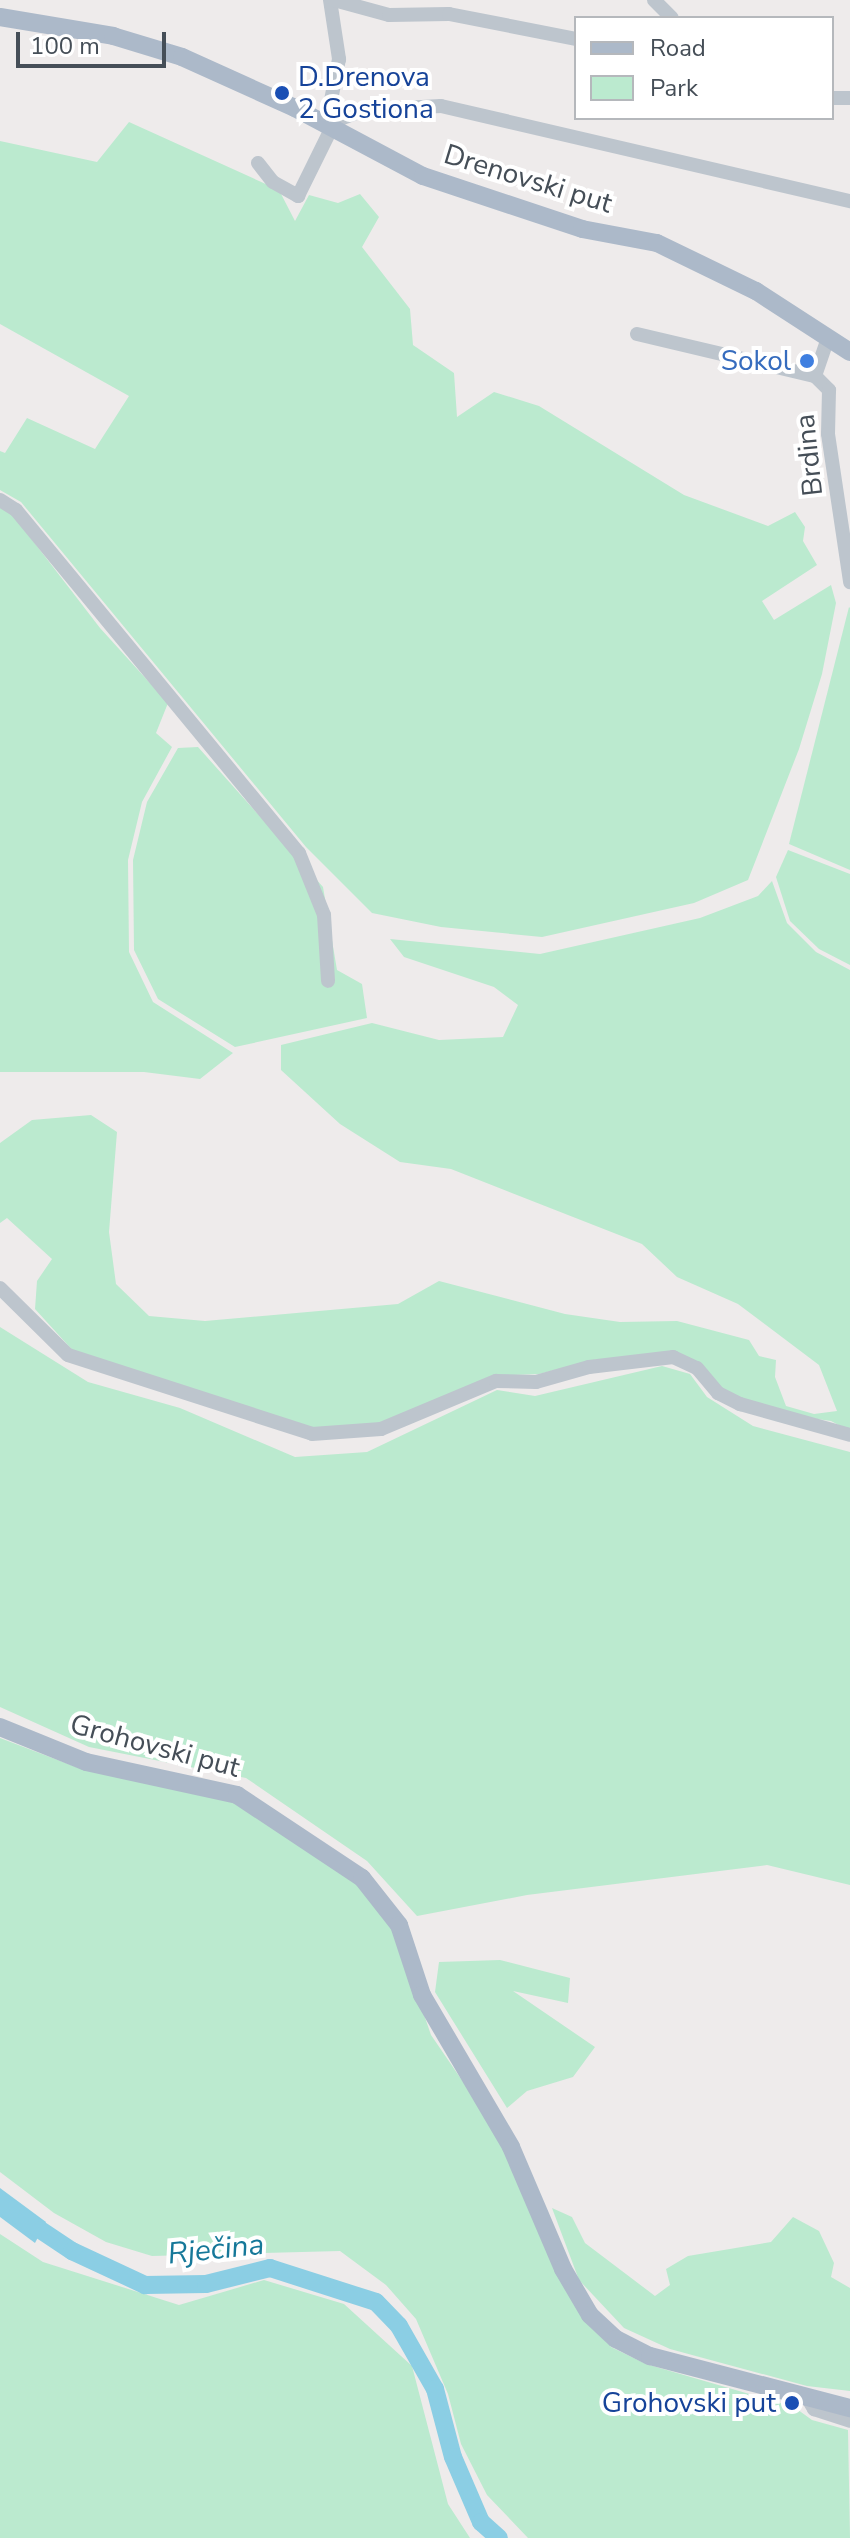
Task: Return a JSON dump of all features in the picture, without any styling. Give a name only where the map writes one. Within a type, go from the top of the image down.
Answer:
[{"type":"main road","name":"Drenovski put","points":[[0,17],[113,36],[182,57],[453,188],[582,229],[657,243],[756,291],[850,352]]},
{"type":"main road","name":"Grohovski put","points":[[0,1727],[86,1762],[237,1795],[362,1878],[399,1925],[422,1995],[511,2147],[563,2269],[590,2315],[616,2339],[650,2356],[850,2408]]},
{"type":"street","points":[[331,100],[339,59],[332,0],[389,15],[449,14],[574,39]]},
{"type":"street","points":[[654,0],[667,16]]},
{"type":"street","points":[[258,163],[273,182],[300,195],[330,126],[355,111],[441,106],[850,201]]},
{"type":"street","name":"Brdina","points":[[637,334],[815,376],[829,390],[828,434],[850,582]]},
{"type":"street","name":"Brdina","points":[[815,376],[828,338]]},
{"type":"street","points":[[0,500],[16,510],[299,853],[324,915],[328,981]]},
{"type":"street","points":[[0,1288],[68,1355],[297,1431],[345,1434],[381,1429],[496,1381],[536,1382],[589,1367],[673,1357],[697,1368],[718,1393],[740,1404],[850,1435]]},
{"type":"street","points":[[807,2397],[814,2409],[850,2421]]},
{"type":"green space","points":[[129,122],[279,190],[295,221],[309,195],[338,203],[360,194],[379,217],[362,247],[410,309],[413,345],[454,373],[457,417],[494,392],[539,406],[684,495],[768,526],[795,512],[805,527],[803,541],[817,565],[762,601],[774,620],[831,585],[836,603],[822,674],[799,749],[748,880],[694,903],[542,937],[441,927],[372,913],[306,847],[21,502],[0,490],[0,451],[5,453],[27,418],[95,449],[129,396],[0,324],[0,141],[97,162]]},
{"type":"green space","points":[[0,506],[13,515],[100,628],[168,703],[156,733],[172,747],[142,802],[128,860],[129,952],[153,1002],[233,1053],[200,1079],[144,1072],[0,1072]]},
{"type":"green space","points":[[850,608],[850,870],[789,844]]},
{"type":"green space","points":[[198,747],[323,887],[337,970],[362,984],[367,1018],[235,1047],[158,999],[134,950],[133,860],[147,802],[178,748]]},
{"type":"green space","points":[[788,850],[850,874],[850,965],[819,949],[790,921],[776,877]]},
{"type":"green space","points":[[772,881],[787,923],[816,952],[850,970],[850,1431],[831,1421],[768,1412],[720,1388],[696,1361],[598,1359],[539,1374],[514,1375],[378,1423],[310,1428],[76,1354],[35,1309],[37,1281],[52,1259],[7,1218],[0,1223],[0,1143],[32,1120],[91,1115],[117,1132],[109,1232],[116,1284],[149,1316],[205,1321],[398,1304],[439,1281],[565,1314],[620,1322],[677,1321],[749,1340],[759,1356],[776,1360],[775,1377],[786,1406],[814,1414],[837,1411],[819,1365],[738,1304],[677,1277],[642,1244],[451,1169],[400,1162],[340,1124],[281,1070],[281,1045],[372,1023],[439,1040],[503,1037],[518,1005],[494,987],[404,957],[390,939],[540,954],[700,918],[758,896]]},
{"type":"green space","points":[[0,1327],[88,1382],[180,1408],[295,1457],[367,1452],[497,1390],[535,1396],[662,1366],[690,1374],[707,1397],[753,1426],[850,1452],[850,1885],[767,1865],[527,1895],[417,1916],[367,1861],[246,1778],[89,1747],[0,1707]]},
{"type":"green space","points":[[0,1738],[84,1770],[236,1802],[357,1884],[397,1936],[431,2035],[485,2114],[611,2347],[646,2364],[794,2407],[812,2420],[848,2430],[850,2538],[528,2538],[487,2495],[461,2444],[448,2394],[416,2319],[386,2285],[340,2251],[152,2256],[106,2242],[54,2213],[0,2172]]},
{"type":"green space","points":[[500,1960],[570,1978],[568,2003],[513,1991],[595,2047],[573,2077],[527,2091],[507,2108],[435,1992],[439,1962]]},
{"type":"green space","points":[[552,2208],[572,2217],[585,2243],[655,2296],[670,2285],[666,2269],[688,2256],[771,2242],[793,2217],[819,2231],[834,2263],[831,2277],[850,2288],[850,2391],[807,2386],[670,2349],[624,2328],[579,2280]]},
{"type":"green space","points":[[0,2234],[43,2262],[179,2305],[264,2280],[344,2304],[412,2366],[448,2504],[470,2538],[0,2538]]},
{"type":"water","points":[[0,2188],[46,2222],[35,2243],[0,2217]]},
{"type":"waterway","name":"Rječina","points":[[0,2203],[72,2251],[145,2285],[206,2284],[270,2268],[376,2302],[399,2326],[435,2389],[453,2457],[481,2522],[499,2538]]},
{"type":"place","name":"D.Drenova 2 Gostiona","points":[[282,93]]},
{"type":"place","name":"Sokol","points":[[807,361]]},
{"type":"place","name":"Grohovski put","points":[[792,2403]]}]
